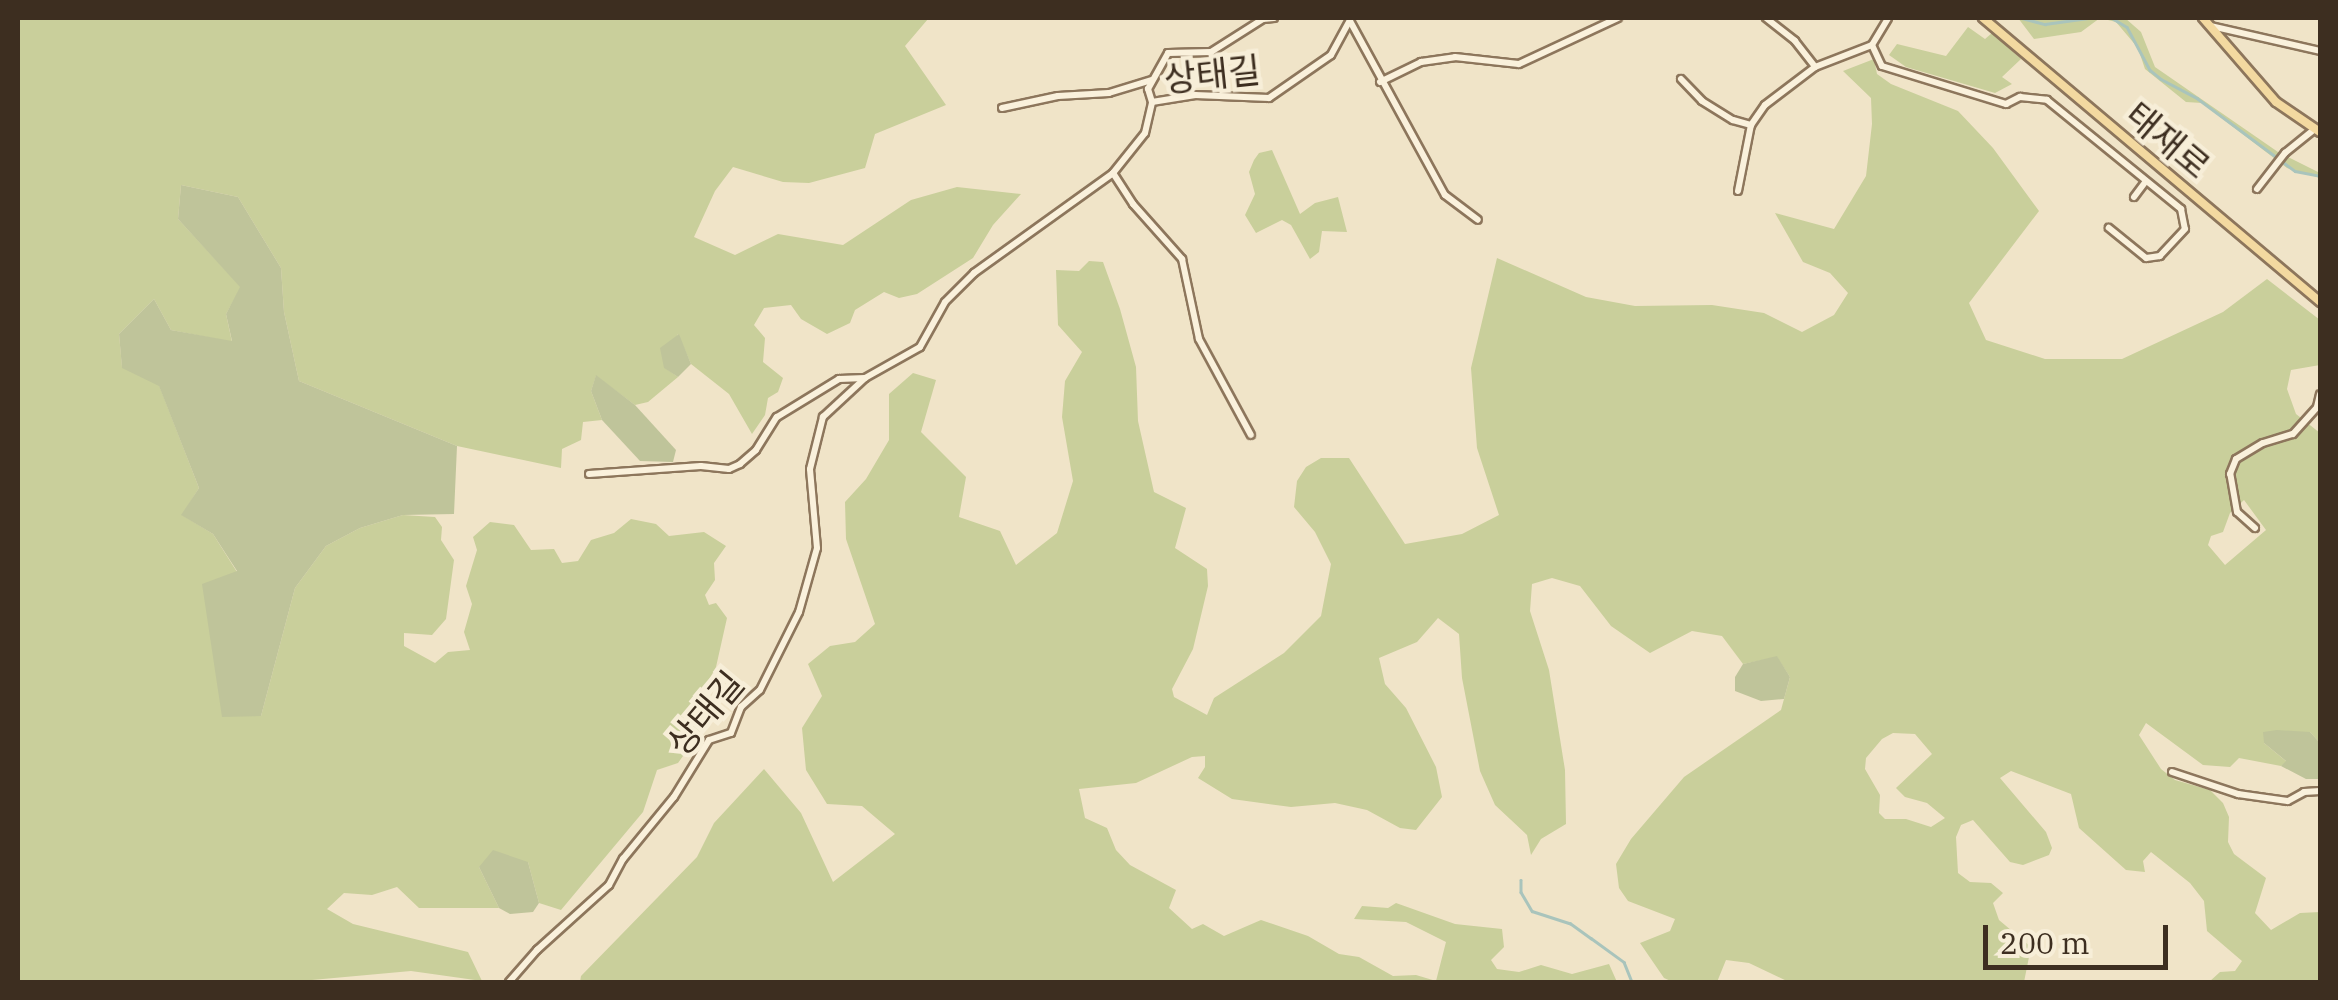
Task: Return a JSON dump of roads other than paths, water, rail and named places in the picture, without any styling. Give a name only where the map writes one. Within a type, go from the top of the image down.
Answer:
[{"type":"main road","name":"태재로","points":[[1986,18],[2320,299]]},
{"type":"main road","points":[[2203,18],[2276,102],[2318,130]]},
{"type":"street","points":[[1152,102],[1148,89],[1168,53],[1211,52],[1264,19],[1274,18]]},
{"type":"street","points":[[1380,82],[1421,62],[1454,58],[1520,64],[1618,18]]},
{"type":"street","points":[[1766,18],[1795,41],[1815,67]]},
{"type":"street","points":[[1738,191],[1751,125],[1778,92],[1815,67],[1872,45],[1888,18]]},
{"type":"street","points":[[1350,19],[1380,82],[1445,195],[1478,220]]},
{"type":"street","name":"상태길","points":[[510,982],[538,950],[609,885],[622,859],[674,798],[709,740],[731,733],[742,707],[760,690],[799,612],[817,548],[810,468],[823,417],[865,378],[920,347],[945,302],[974,273],[1113,173],[1145,134],[1152,102],[1195,95],[1270,98],[1331,55],[1350,19]]},
{"type":"street","points":[[2210,26],[2320,50]]},
{"type":"street","points":[[1872,45],[1882,66],[2006,104],[2020,97],[2046,100],[2180,209],[2185,229],[2160,256],[2146,258],[2109,228]]},
{"type":"street","points":[[1681,79],[1702,100],[1751,125]]},
{"type":"street","points":[[1002,108],[1058,96],[1110,93],[1152,80]]},
{"type":"street","points":[[2257,189],[2285,153],[2318,130]]},
{"type":"street","points":[[1113,173],[1133,204],[1182,259],[1200,339],[1251,434]]},
{"type":"street","points":[[2134,197],[2146,181]]},
{"type":"street","name":"상태길","points":[[589,474],[701,466],[729,469],[756,450],[777,416],[839,379],[865,378]]},
{"type":"street","points":[[2255,528],[2237,512],[2230,474],[2236,459],[2263,443],[2292,434],[2317,407],[2320,394]]},
{"type":"street","points":[[2172,772],[2238,794],[2288,801],[2304,792],[2320,791]]},
{"type":"waterway","points":[[2022,18],[2045,24],[2088,18]]},
{"type":"waterway","points":[[2112,18],[2127,27],[2150,70],[2161,79],[2197,98],[2295,171],[2320,176]]},
{"type":"waterway","points":[[1521,880],[1521,892],[1532,911],[1570,923],[1624,962],[1632,982]]}]
